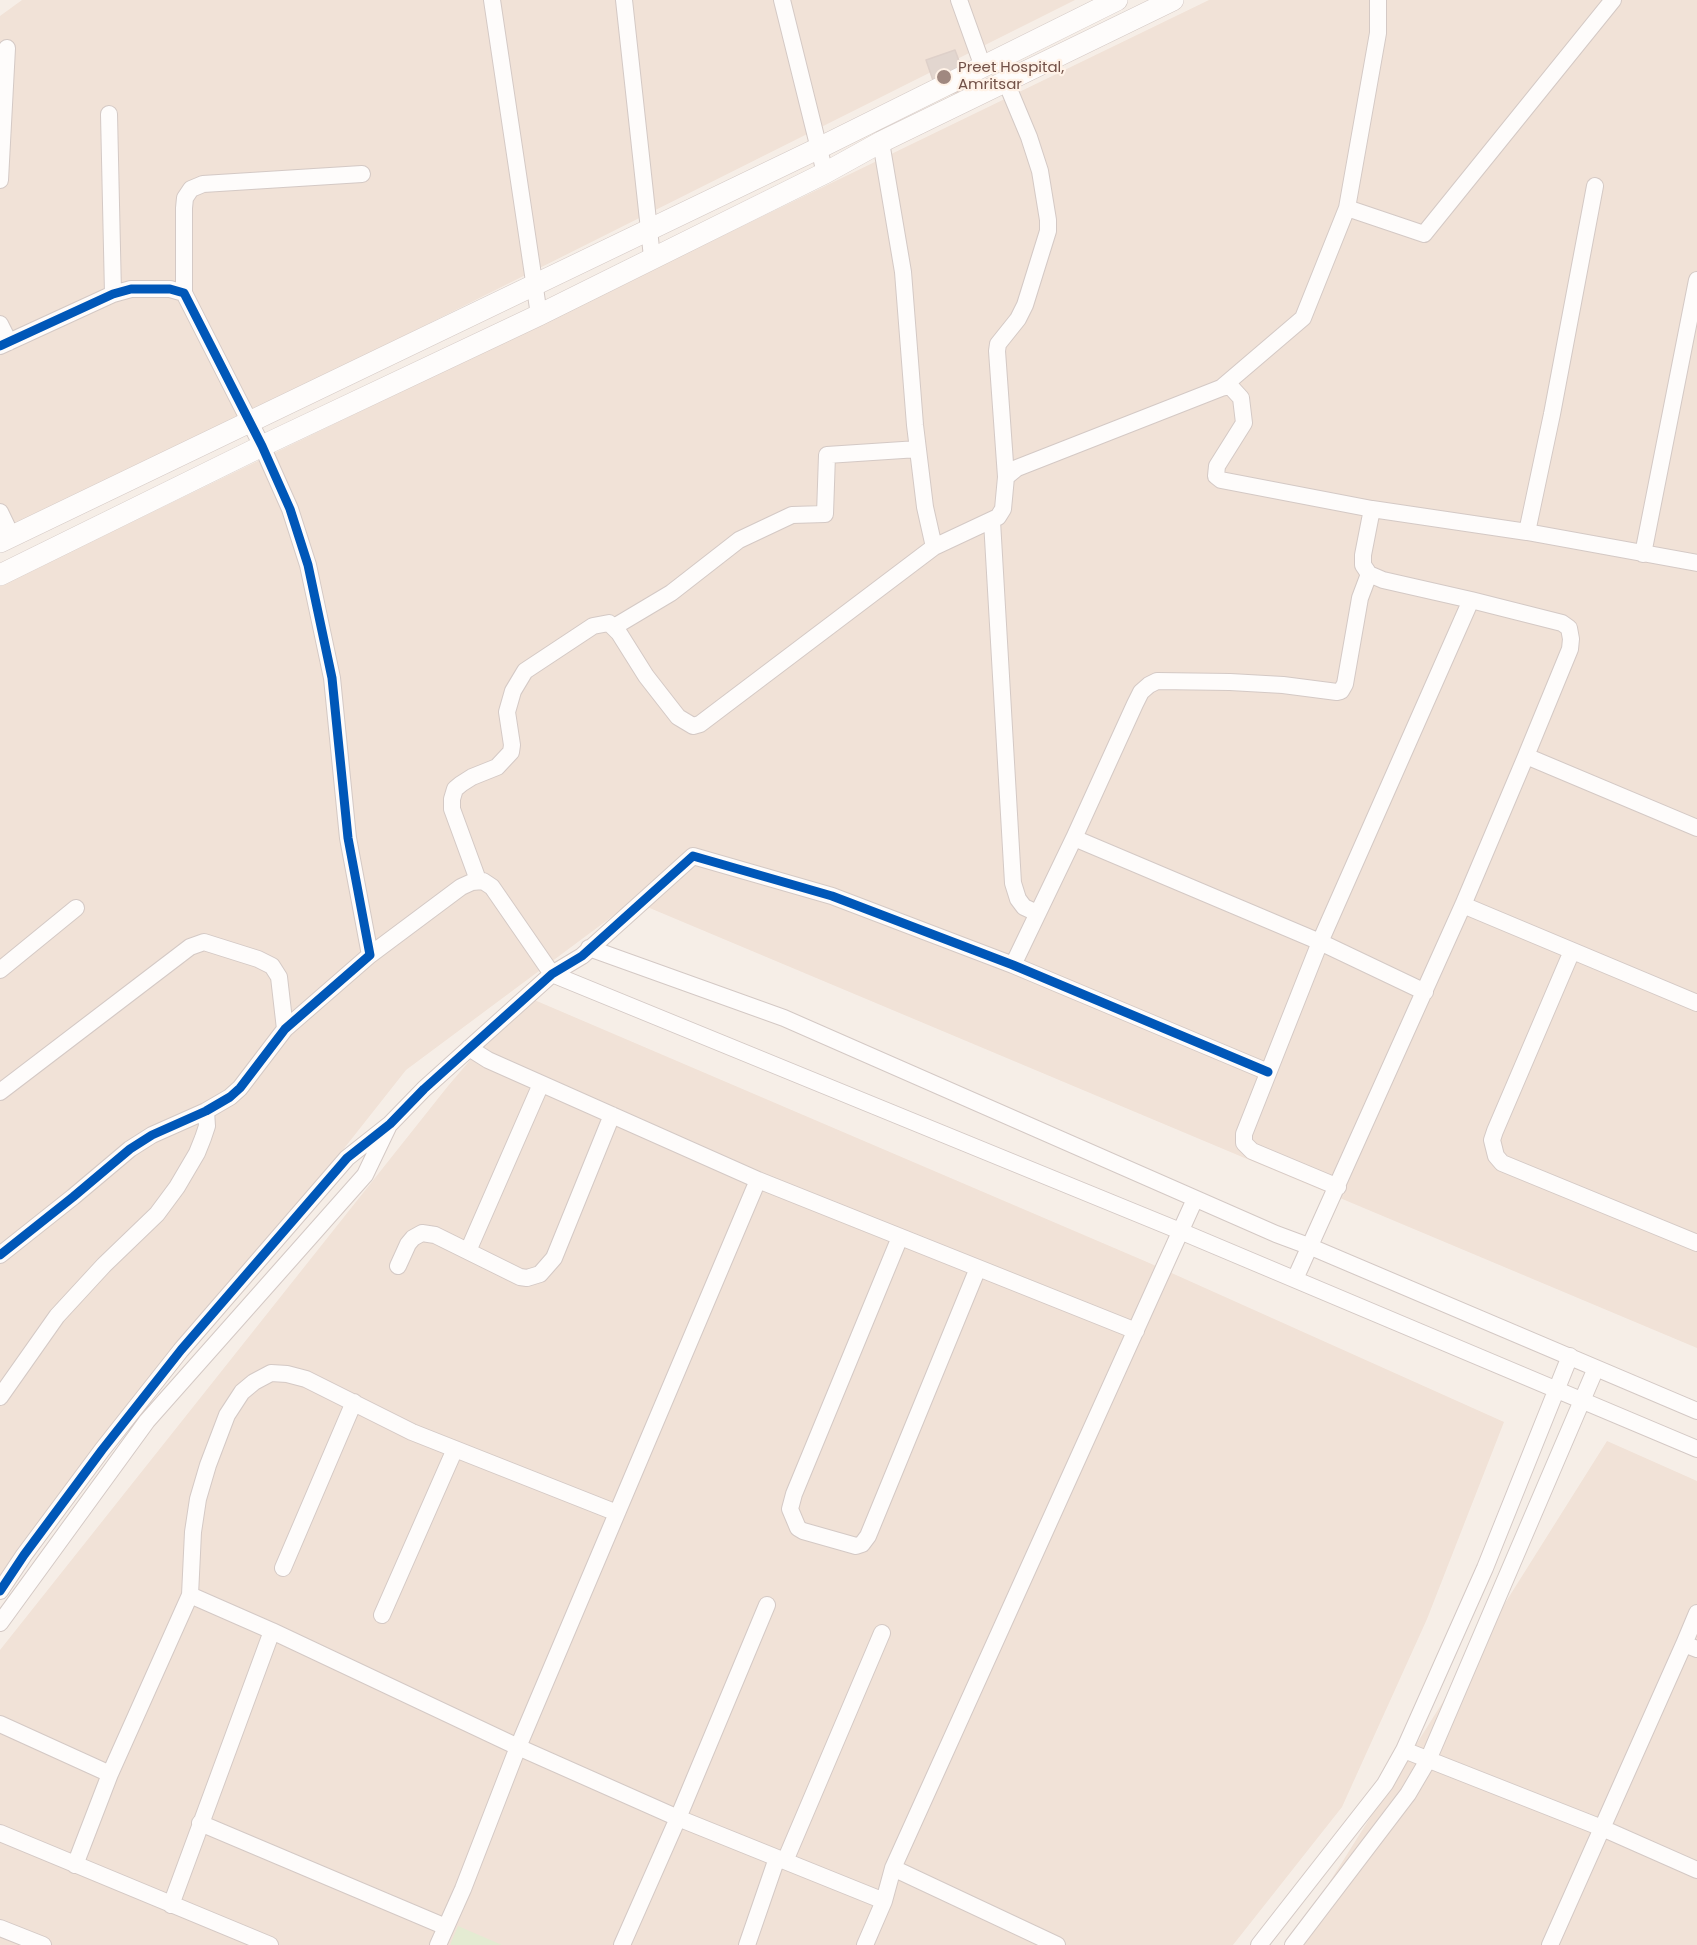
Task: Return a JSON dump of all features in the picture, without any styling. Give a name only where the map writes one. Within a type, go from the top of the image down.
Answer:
[{"type":"street","points":[[492,0],[539,315]]},
{"type":"street","points":[[624,0],[652,257]]},
{"type":"street","points":[[782,0],[825,173]]},
{"type":"street","points":[[959,0],[983,68]]},
{"type":"street","points":[[0,512],[6,539],[535,286],[983,68],[1117,0]]},
{"type":"street","points":[[0,575],[262,446],[539,315],[825,173],[881,142],[1173,0]]},
{"type":"street","points":[[1221,388],[1304,318],[1347,208],[1378,33],[1378,0]]},
{"type":"street","points":[[1347,208],[1424,234],[1613,0]]},
{"type":"street","points":[[0,180],[7,48]]},
{"type":"street","points":[[478,880],[452,809],[455,789],[472,777],[497,767],[511,752],[507,712],[513,691],[525,671],[593,626],[609,623],[678,717],[693,726],[708,719],[934,548],[992,521],[1002,513],[1006,477],[998,344],[1018,319],[1025,305],[1048,231],[1040,171],[1029,137],[1006,82]]},
{"type":"street","points":[[109,114],[113,294]]},
{"type":"street","points":[[881,142],[903,272],[918,449],[925,507],[934,548]]},
{"type":"street","points":[[362,174],[204,184],[191,189],[185,198],[184,208],[184,293],[262,446],[290,509],[308,565],[321,616],[332,678],[348,838],[370,955]]},
{"type":"street","points":[[1527,532],[1552,414],[1594,186]]},
{"type":"street","points":[[1643,554],[1697,280]]},
{"type":"street","points":[[0,324],[4,344],[113,294],[131,289],[149,288],[170,289],[184,293]]},
{"type":"street","points":[[1006,477],[1017,468],[1230,386],[1241,398],[1244,423],[1217,466],[1216,476],[1221,480],[1372,509],[1527,532],[1697,563]]},
{"type":"street","points":[[614,627],[671,593],[739,540],[792,515],[825,514],[827,455],[918,449]]},
{"type":"street","points":[[1295,1279],[1425,992],[1570,650],[1569,628],[1562,623],[1383,580],[1369,574],[1363,565],[1363,555],[1372,509]]},
{"type":"street","points":[[992,521],[1013,884],[1018,899],[1024,907],[1038,913]]},
{"type":"street","points":[[1013,965],[1074,838],[1134,704],[1142,692],[1157,681],[1230,682],[1341,691],[1345,684],[1360,598],[1369,574]]},
{"type":"street","points":[[1338,1187],[1252,1151],[1244,1143],[1244,1134],[1320,942],[1471,600]]},
{"type":"street","points":[[1526,756],[1697,828]]},
{"type":"street","points":[[1074,838],[1320,942],[1425,992]]},
{"type":"street","points":[[0,1591],[102,1450],[181,1350],[347,1158],[390,1124],[469,1048],[552,974],[582,956],[693,856],[832,896],[1013,965],[1268,1072]]},
{"type":"street","points":[[0,1255],[74,1197],[130,1149],[152,1135],[222,1103],[240,1088],[285,1029],[370,955],[461,887],[478,880],[492,887],[552,974],[1180,1231],[1697,1449]]},
{"type":"street","points":[[1463,905],[1697,1003]]},
{"type":"street","points":[[0,970],[76,908]]},
{"type":"street","points":[[0,1092],[196,944],[210,943],[272,966],[279,977],[285,1029]]},
{"type":"street","points":[[589,948],[784,1018],[1276,1234],[1697,1411]]},
{"type":"street","points":[[1572,951],[1495,1131],[1492,1140],[1496,1156],[1502,1164],[1697,1243]]},
{"type":"street","points":[[469,1048],[488,1060],[540,1084],[758,1180],[1136,1330]]},
{"type":"street","points":[[468,1251],[540,1084]]},
{"type":"street","points":[[0,1397],[57,1316],[104,1265],[157,1214],[177,1187],[203,1138],[207,1126],[206,1111]]},
{"type":"street","points":[[398,1266],[412,1238],[422,1233],[435,1235],[520,1277],[534,1276],[544,1270],[554,1258],[612,1115]]},
{"type":"street","points":[[0,1623],[147,1421],[365,1175],[390,1124]]},
{"type":"street","points":[[438,1945],[518,1747],[758,1180]]},
{"type":"street","points":[[866,1945],[884,1901],[893,1868],[1195,1198]]},
{"type":"street","points":[[900,1237],[794,1494],[790,1509],[798,1528],[803,1531],[856,1546],[862,1544],[868,1536],[978,1268]]},
{"type":"street","points":[[1259,1945],[1385,1784],[1404,1750],[1485,1568],[1558,1390],[1569,1356]]},
{"type":"street","points":[[1293,1945],[1408,1794],[1428,1760],[1596,1368]]},
{"type":"street","points":[[75,1865],[110,1774],[190,1595],[193,1532],[198,1499],[208,1465],[227,1415],[242,1392],[254,1382],[272,1373],[306,1379],[412,1432],[617,1513]]},
{"type":"street","points":[[283,1568],[354,1402]]},
{"type":"street","points":[[382,1615],[455,1449]]},
{"type":"street","points":[[190,1595],[272,1631],[518,1747],[678,1818],[884,1901]]},
{"type":"street","points":[[622,1945],[767,1605]]},
{"type":"street","points":[[1550,1945],[1602,1828],[1690,1646],[1697,1613]]},
{"type":"street","points":[[171,1905],[272,1631]]},
{"type":"street","points":[[747,1945],[781,1860],[882,1633]]},
{"type":"street","points":[[0,1724],[110,1774]]},
{"type":"street","points":[[1404,1750],[1602,1828],[1697,1870]]},
{"type":"street","points":[[200,1823],[446,1927]]},
{"type":"street","points":[[0,1833],[270,1945]]},
{"type":"street","points":[[893,1868],[1057,1945]]},
{"type":"street","points":[[0,1928],[43,1945]]},
{"type":"shaded area","points":[[22,0],[1075,0],[0,538],[0,16]]},
{"type":"shaded area","points":[[1209,0],[1697,0],[1697,1348],[633,901],[406,1070],[0,1584],[0,586]]},
{"type":"shaded area","points":[[525,996],[1147,1262],[1504,1422],[1427,1619],[1342,1807],[1233,1945],[0,1945],[0,1650],[448,1086]]},
{"type":"shaded area","points":[[1607,1441],[1697,1481],[1697,1945],[1290,1945]]},
{"type":"green space","points":[[458,1926],[502,1945],[450,1945]]},
{"type":"building","points":[[955,50],[969,88],[939,98],[926,60]]},
{"type":"cycle path","points":[[0,346],[113,294],[131,289],[170,289],[184,293],[262,446],[290,509],[308,565],[332,678],[348,838],[370,955],[285,1029],[240,1088],[230,1097],[206,1111],[152,1135],[130,1149],[0,1255]]},
{"type":"cycle path","points":[[0,1591],[102,1450],[181,1350],[347,1158],[390,1124],[424,1089],[552,974],[582,956],[693,856],[832,896],[1013,965],[1268,1072]]},
{"type":"place","name":"Preet Hospital, Amritsar","points":[[944,77]]}]
